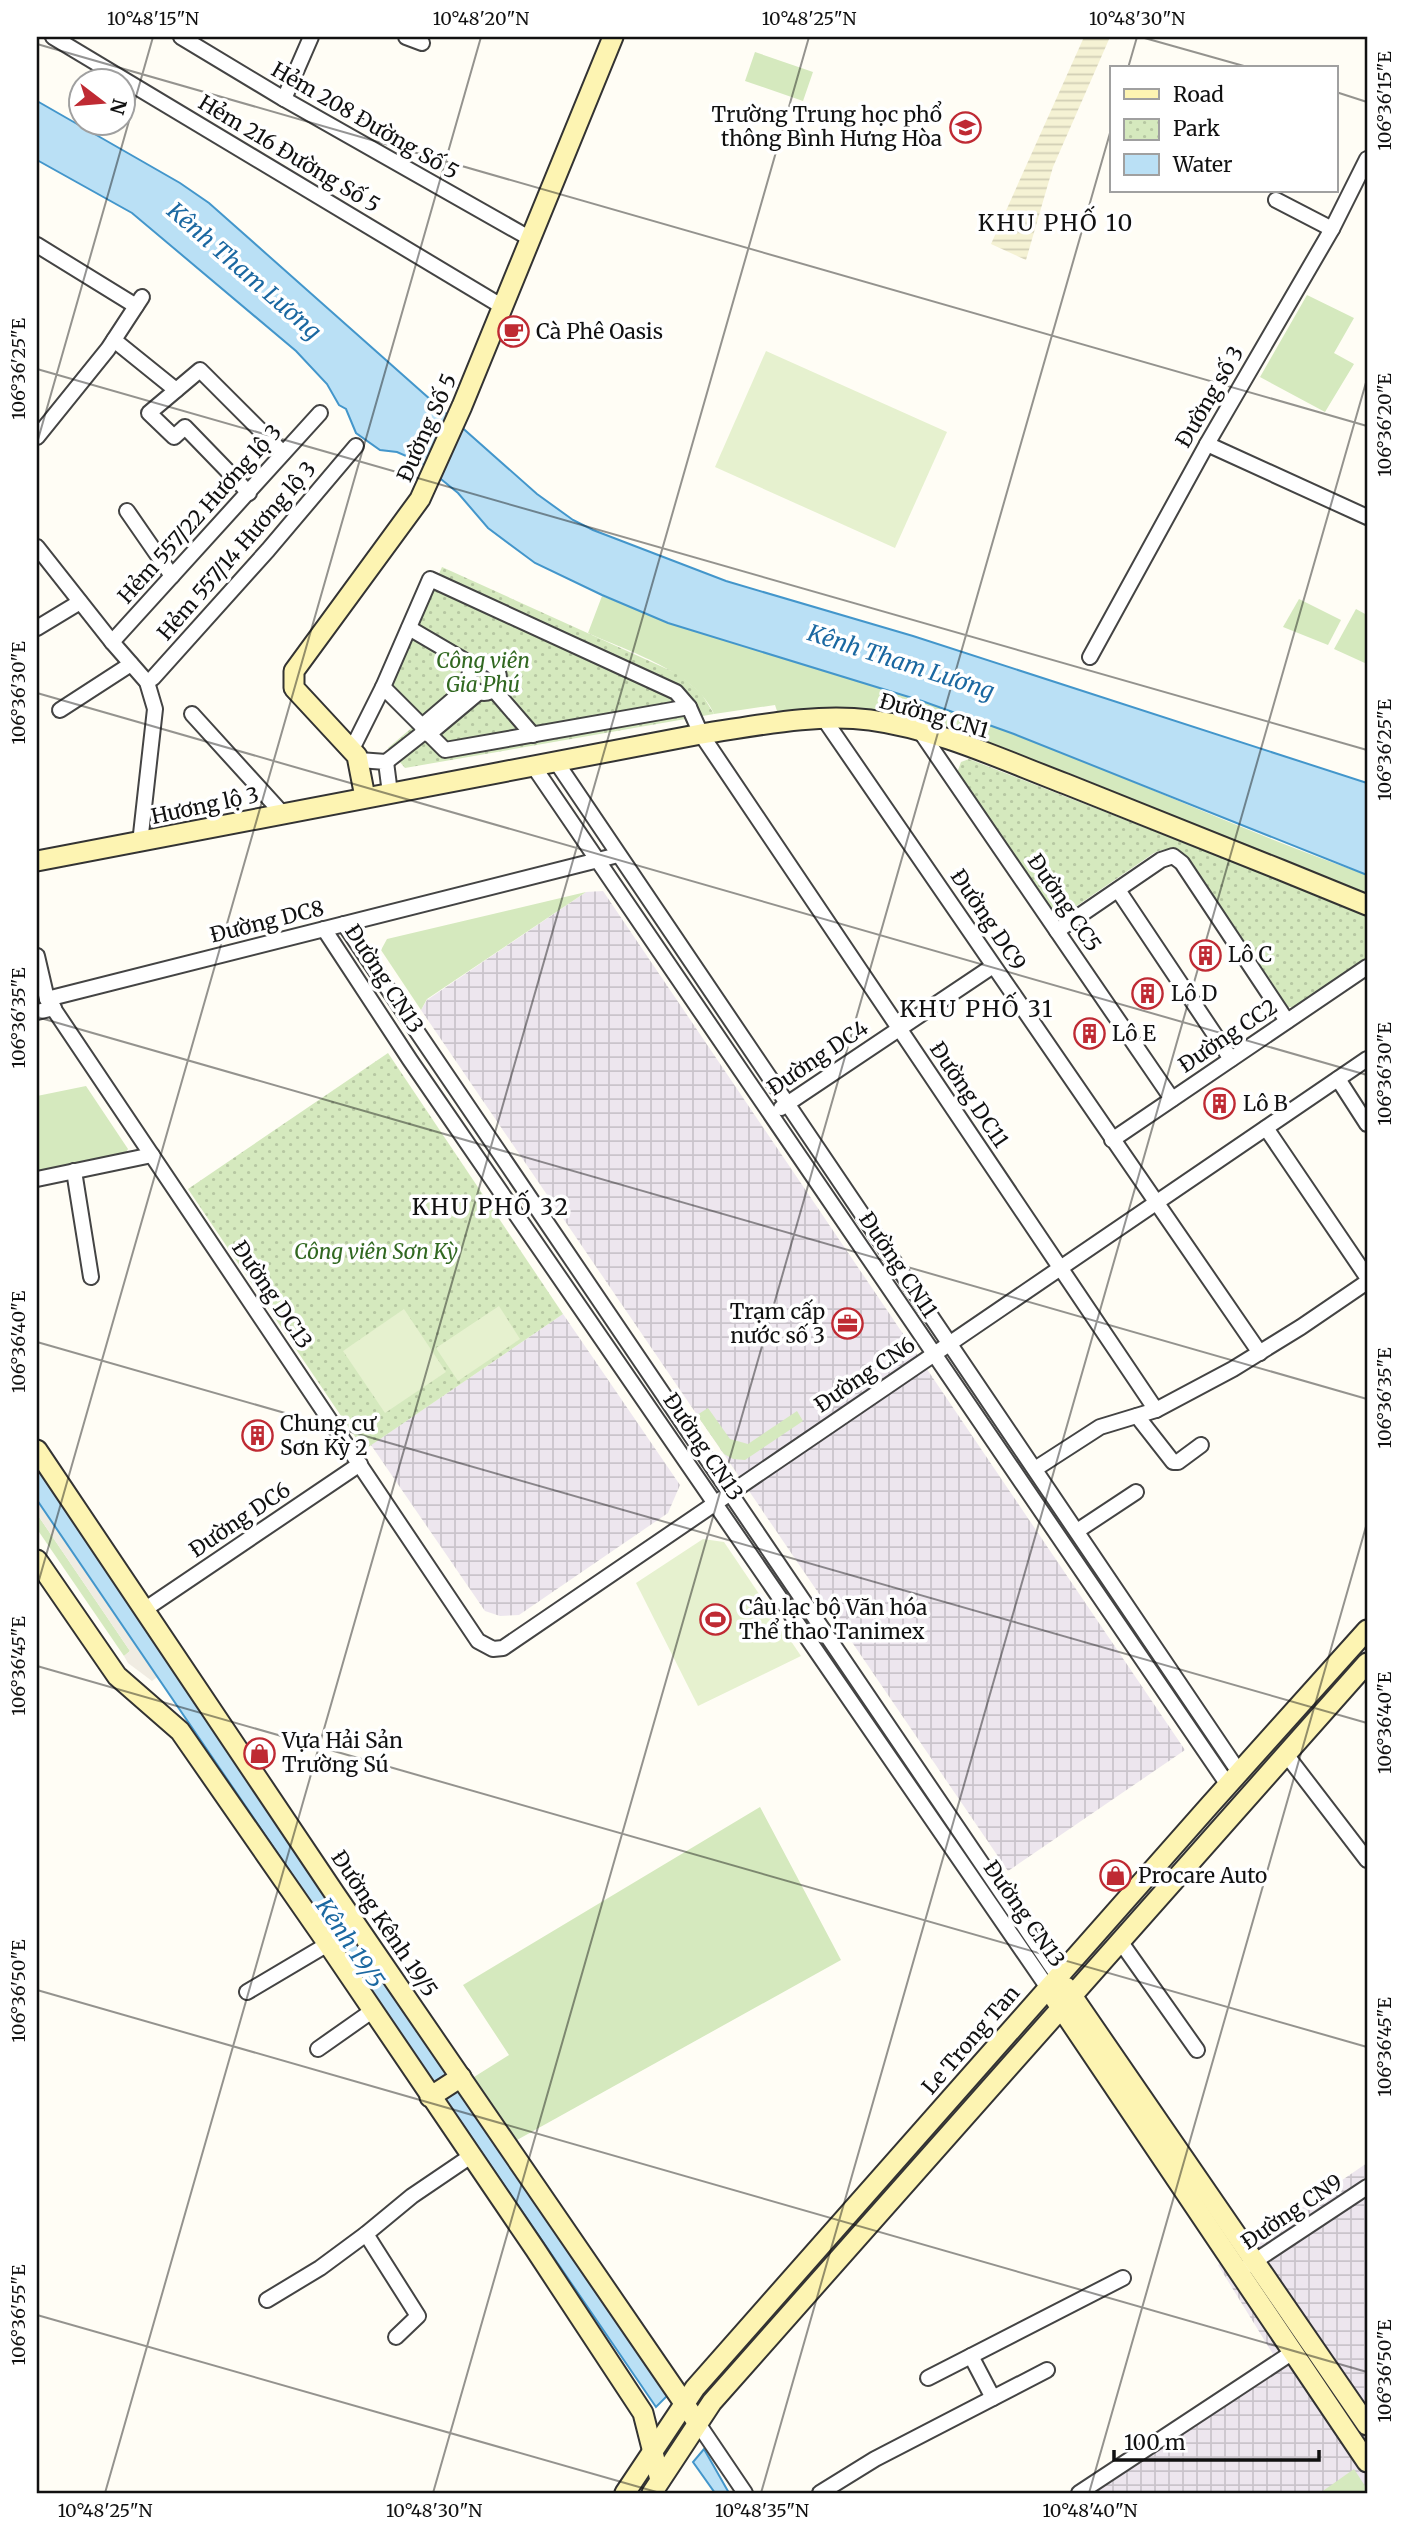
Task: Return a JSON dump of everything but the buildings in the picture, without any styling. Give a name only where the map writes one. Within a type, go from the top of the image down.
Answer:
[{"type":"street","name":"Hẻm 216 Đường Số 5","points":[[53,37],[503,307]]},
{"type":"street","name":"Hẻm 208 Đường Số 5","points":[[181,37],[284,99],[531,239]]},
{"type":"street","points":[[284,99],[311,37]]},
{"type":"street","points":[[406,37],[422,43]]},
{"type":"street","name":"Đường Số 5","points":[[355,755],[294,688],[294,671],[420,499],[503,307],[613,37]]},
{"type":"street","name":"Đường số 3","points":[[1090,657],[1207,444],[1332,229],[1367,159]]},
{"type":"street","points":[[1276,200],[1332,229]]},
{"type":"street","points":[[37,245],[139,302],[114,340],[37,437]]},
{"type":"street","points":[[114,340],[176,390]]},
{"type":"street","points":[[249,493],[185,427],[174,437],[149,414],[200,370],[283,453]]},
{"type":"street","name":"Hẻm 557/22 Hương lộ 3","points":[[112,642],[320,413]]},
{"type":"street","points":[[1207,444],[1367,517]]},
{"type":"street","name":"Hẻm 557/14 Hương lộ 3","points":[[147,682],[268,550],[356,446]]},
{"type":"street","points":[[127,511],[172,576]]},
{"type":"street","points":[[37,547],[147,682],[155,709],[140,843]]},
{"type":"street","points":[[355,755],[383,687],[430,579],[667,686],[689,707],[444,750],[383,687]]},
{"type":"street","points":[[37,628],[80,602]]},
{"type":"street","points":[[409,628],[474,666]]},
{"type":"street","points":[[483,663],[495,667],[500,679],[494,690],[488,694],[474,689],[469,674],[474,666],[483,663]]},
{"type":"street","points":[[60,710],[131,664]]},
{"type":"street","points":[[380,795],[386,762],[474,689]]},
{"type":"street","points":[[494,690],[533,735]]},
{"type":"street","name":"Đường DC11","points":[[689,707],[701,734],[1156,1410]]},
{"type":"street","points":[[192,715],[282,813]]},
{"type":"street","name":"Đường CN1","points":[[380,795],[701,734],[824,719],[867,720],[920,731],[1187,831],[1367,905]]},
{"type":"street","name":"Đường DC9","points":[[824,719],[1155,1203],[1261,1353]]},
{"type":"street","name":"Đường CC5","points":[[920,731],[1172,1099]]},
{"type":"street","points":[[355,755],[386,762]]},
{"type":"street","points":[[355,755],[380,795]]},
{"type":"street","name":"Đường CN11","points":[[557,763],[1077,1531],[1233,1779]]},
{"type":"street","name":"Đường CN11","points":[[534,767],[933,1354],[1233,1779]]},
{"type":"street","name":"Hương lộ 3","points":[[39,857],[140,843],[380,795]]},
{"type":"street","name":"Đường DC8","points":[[37,1013],[50,1003],[324,929],[618,855]]},
{"type":"street","points":[[1057,930],[1161,860],[1173,856],[1178,859],[1287,1021]]},
{"type":"street","points":[[1118,890],[1231,1059]]},
{"type":"street","name":"Đường CN13","points":[[344,924],[925,1780],[1053,1982]]},
{"type":"street","name":"Đường CN13","points":[[324,929],[433,1093],[911,1790],[1053,1982]]},
{"type":"street","name":"Đường DC13","points":[[37,956],[50,1003],[478,1641],[490,1649]]},
{"type":"street","name":"Đường DC4","points":[[771,1115],[993,966]]},
{"type":"street","name":"Đường CC2","points":[[1112,1140],[1367,967]]},
{"type":"street","name":"Đường CN6","points":[[490,1649],[503,1648],[1367,1059]]},
{"type":"street","points":[[1338,1079],[1367,1124]]},
{"type":"street","points":[[1035,1469],[1100,1427],[1156,1410],[1261,1353],[1367,1279],[1266,1128]]},
{"type":"street","points":[[37,1179],[152,1155]]},
{"type":"street","points":[[74,1171],[91,1277]]},
{"type":"street","points":[[1137,1416],[1173,1462],[1178,1462],[1201,1445]]},
{"type":"street","name":"Đường Kênh 19/5","points":[[37,1450],[144,1610],[445,2086],[697,2422]]},
{"type":"street","name":"Đường DC6","points":[[144,1610],[360,1464]]},
{"type":"street","points":[[1077,1531],[1136,1492]]},
{"type":"street","name":"Đường Kênh 19/5","points":[[37,1560],[117,1676],[180,1731],[372,2011],[445,2086],[471,2155],[643,2413],[659,2489]]},
{"type":"street","name":"Le Trong Tan","points":[[625,2493],[684,2403],[852,2208],[1367,1630]]},
{"type":"street","points":[[659,2489],[697,2422],[712,2402],[1367,1662]]},
{"type":"street","points":[[1286,1753],[1367,1860]]},
{"type":"street","points":[[911,1790],[925,1780]]},
{"type":"street","points":[[1120,1941],[1197,2050]]},
{"type":"street","points":[[247,1992],[328,1944]]},
{"type":"street","points":[[1053,1982],[1248,2266],[1328,2368],[1367,2425]]},
{"type":"street","points":[[318,2049],[372,2011]]},
{"type":"street","points":[[267,2300],[320,2268],[412,2196],[471,2155]]},
{"type":"street","name":"Đường CN9","points":[[1248,2266],[1367,2187]]},
{"type":"street","points":[[366,2234],[418,2316],[396,2337]]},
{"type":"street","points":[[1248,2266],[1293,2352],[1367,2462]]},
{"type":"street","points":[[928,2378],[1123,2278]]},
{"type":"street","points":[[1079,2493],[1293,2352]]},
{"type":"street","points":[[971,2356],[993,2398]]},
{"type":"street","points":[[1311,2380],[1328,2368]]},
{"type":"street","points":[[820,2493],[875,2459],[1047,2370]]},
{"type":"street","points":[[697,2422],[745,2493]]},
{"type":"shaded area","points":[[1084,37],[1110,37],[1053,167],[1026,260],[991,244]]},
{"type":"shaded area","points":[[603,891],[1185,1750],[1008,1871],[421,1010],[427,1000],[586,892]]},
{"type":"shaded area","points":[[563,1314],[680,1485],[668,1513],[519,1615],[500,1616],[485,1611],[371,1445]]},
{"type":"shaded area","points":[[37,1500],[157,1677],[152,1681],[128,1663],[124,1656],[130,1651],[37,1514]]},
{"type":"shaded area","points":[[1367,2163],[1367,2493],[1080,2493],[1273,2354],[1218,2265]]},
{"type":"green space","points":[[755,52],[813,72],[803,101],[745,81]]},
{"type":"green space","points":[[1307,295],[1354,318],[1334,353],[1354,364],[1325,412],[1260,377]]},
{"type":"green space","points":[[766,351],[947,432],[895,548],[715,467]]},
{"type":"green space","name":"Công viên Gia Phú","points":[[442,567],[678,674],[701,693],[714,714],[405,768],[388,748],[415,725],[389,687]]},
{"type":"green space","points":[[602,596],[704,633],[962,715],[1057,751],[1278,842],[1367,875],[1367,894],[1071,774],[910,717],[859,708],[777,711],[775,705],[714,714],[693,686],[677,675],[641,655],[588,633]]},
{"type":"green space","points":[[1299,599],[1341,620],[1328,645],[1283,627]]},
{"type":"green space","points":[[1356,609],[1367,615],[1367,664],[1334,649]]},
{"type":"green space","points":[[969,759],[1367,914],[1367,958],[1295,1007],[1288,1007],[1188,858],[1172,849],[1154,853],[1062,916],[1054,915],[957,773],[961,762]]},
{"type":"green space","points":[[586,892],[427,999],[421,1010],[381,950],[387,939]]},
{"type":"green space","name":"Công viên Sơn Kỳ","points":[[388,1053],[563,1314],[364,1450],[188,1189]]},
{"type":"green space","points":[[86,1086],[128,1149],[124,1156],[37,1174],[37,1096]]},
{"type":"green space","points":[[499,1306],[520,1339],[458,1381],[436,1348]]},
{"type":"green space","points":[[404,1309],[446,1372],[385,1413],[343,1351]]},
{"type":"green space","points":[[708,1408],[730,1439],[748,1444],[797,1411],[803,1421],[745,1460],[733,1459],[724,1454],[697,1415]]},
{"type":"green space","points":[[37,1514],[130,1651],[124,1656],[37,1529]]},
{"type":"green space","name":"Câu lạc bộ Văn hóa Thể thao Tanimex","points":[[703,1539],[724,1542],[801,1656],[698,1706],[636,1583]]},
{"type":"green space","points":[[760,1807],[841,1960],[517,2140],[474,2077],[509,2055],[463,1985]]},
{"type":"green space","points":[[1354,2469],[1367,2493],[1320,2493]]},
{"type":"water","name":"Kênh Tham Lương","points":[[37,101],[66,118],[66,136],[98,136],[180,183],[209,203],[537,494],[573,520],[593,530],[726,581],[913,636],[1367,783],[1367,875],[1014,734],[922,701],[668,623],[535,563],[488,528],[458,493],[420,462],[397,452],[380,450],[356,433],[346,409],[339,405],[327,384],[296,351],[132,213],[37,160]]},
{"type":"water","name":"Kênh 19/5","points":[[37,1468],[450,2077],[436,2086],[37,1500]]},
{"type":"water","points":[[455,2084],[668,2395],[656,2407],[441,2093]]},
{"type":"water","points":[[704,2449],[729,2493],[715,2493],[693,2462]]},
{"type":"place","name":"Trường Trung học phổ thông Bình Hưng Hòa","points":[[965,127]]},
{"type":"place","name":"Cà Phê Oasis","points":[[513,332]]},
{"type":"place","name":"Lô C","points":[[1205,955]]},
{"type":"place","name":"Lô D","points":[[1148,994]]},
{"type":"place","name":"Lô E","points":[[1089,1034]]},
{"type":"place","name":"Lô B","points":[[1220,1104]]},
{"type":"place","name":"Trạm cấp nước số 3","points":[[848,1324]]},
{"type":"place","name":"Chung cư Sơn Kỳ 2","points":[[257,1436]]},
{"type":"place","name":"Câu lạc bộ Văn hóa Thể thao Tanimex","points":[[716,1620]]},
{"type":"place","name":"Vựa Hải Sản Trường Sú","points":[[259,1753]]},
{"type":"place","name":"Procare Auto","points":[[1115,1876]]},
{"type":"district","name":"KHU PHỐ 10","points":[[1056,223]]},
{"type":"district","name":"KHU PHỐ 31","points":[[977,1009]]},
{"type":"district","name":"KHU PHỐ 32","points":[[491,1207]]}]
